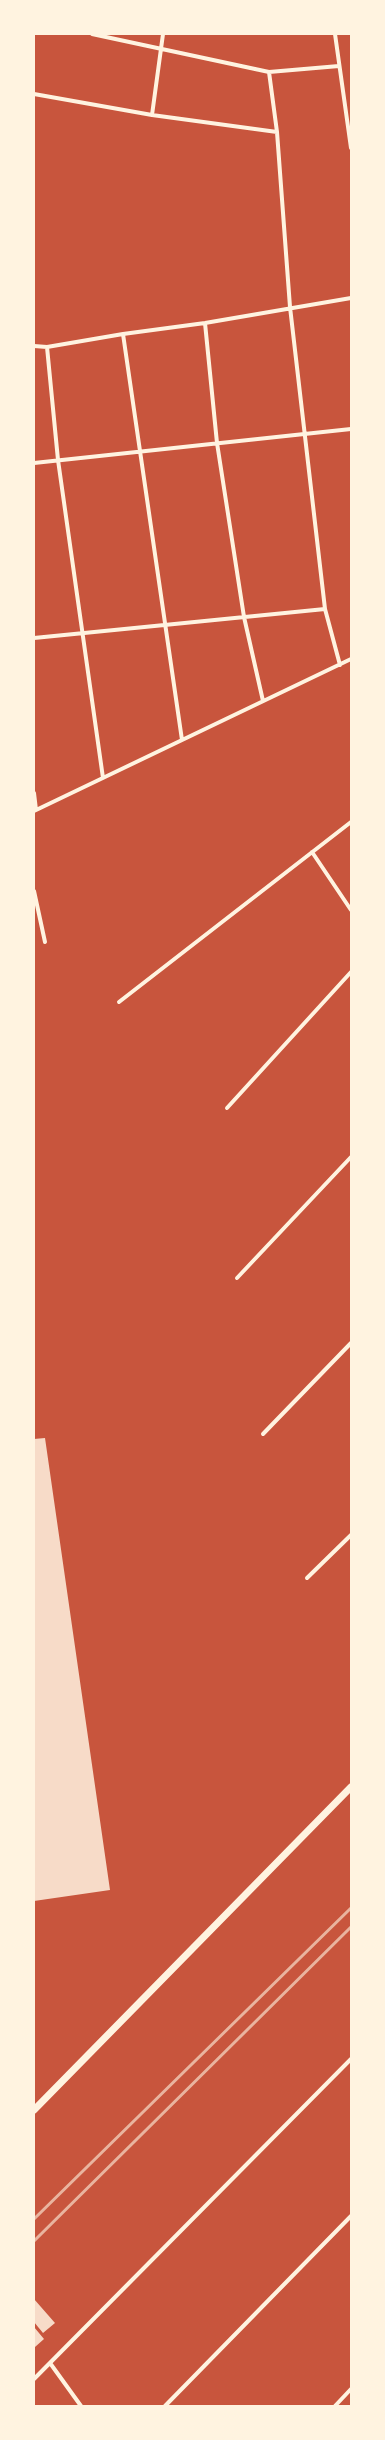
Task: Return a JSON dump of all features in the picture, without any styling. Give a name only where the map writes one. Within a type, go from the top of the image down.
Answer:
[{"type":"street","points":[[92,34],[160,47],[270,72],[340,66]]},
{"type":"street","points":[[152,115],[162,34]]},
{"type":"street","points":[[335,34],[351,148]]},
{"type":"street","points":[[270,72],[290,307],[325,609],[340,665]]},
{"type":"street","points":[[34,94],[152,115],[276,132]]},
{"type":"street","points":[[34,346],[47,346],[205,323],[290,307],[351,298]]},
{"type":"street","points":[[205,323],[217,443],[244,617],[263,701]]},
{"type":"street","points":[[123,334],[164,625],[182,740]]},
{"type":"street","points":[[47,346],[58,460],[103,778]]},
{"type":"street","points":[[34,463],[351,428]]},
{"type":"street","points":[[34,638],[325,609]]},
{"type":"street","points":[[34,793],[35,811],[351,659]]},
{"type":"street","points":[[119,1002],[351,822]]},
{"type":"street","points":[[312,852],[351,910]]},
{"type":"street","points":[[34,891],[45,942]]},
{"type":"street","points":[[227,1108],[351,972]]},
{"type":"street","points":[[237,1278],[351,1157]]},
{"type":"street","points":[[263,1434],[351,1343]]},
{"type":"street","points":[[307,1578],[351,1535]]},
{"type":"street","points":[[34,2110],[351,1787]]},
{"type":"street","points":[[34,2379],[351,2059]]},
{"type":"street","points":[[165,2406],[351,2216]]},
{"type":"street","points":[[50,2363],[81,2406]]},
{"type":"street","points":[[335,2406],[351,2389]]},
{"type":"building","points":[[45,1438],[110,1890],[34,1901],[34,1439]]},
{"type":"building","points":[[34,2299],[55,2323],[43,2333],[34,2322]]},
{"type":"building","points":[[34,2327],[44,2339],[35,2347],[34,2346]]},
{"type":"railway","points":[[34,2219],[351,1908]]},
{"type":"railway","points":[[34,2241],[351,1927]]}]
